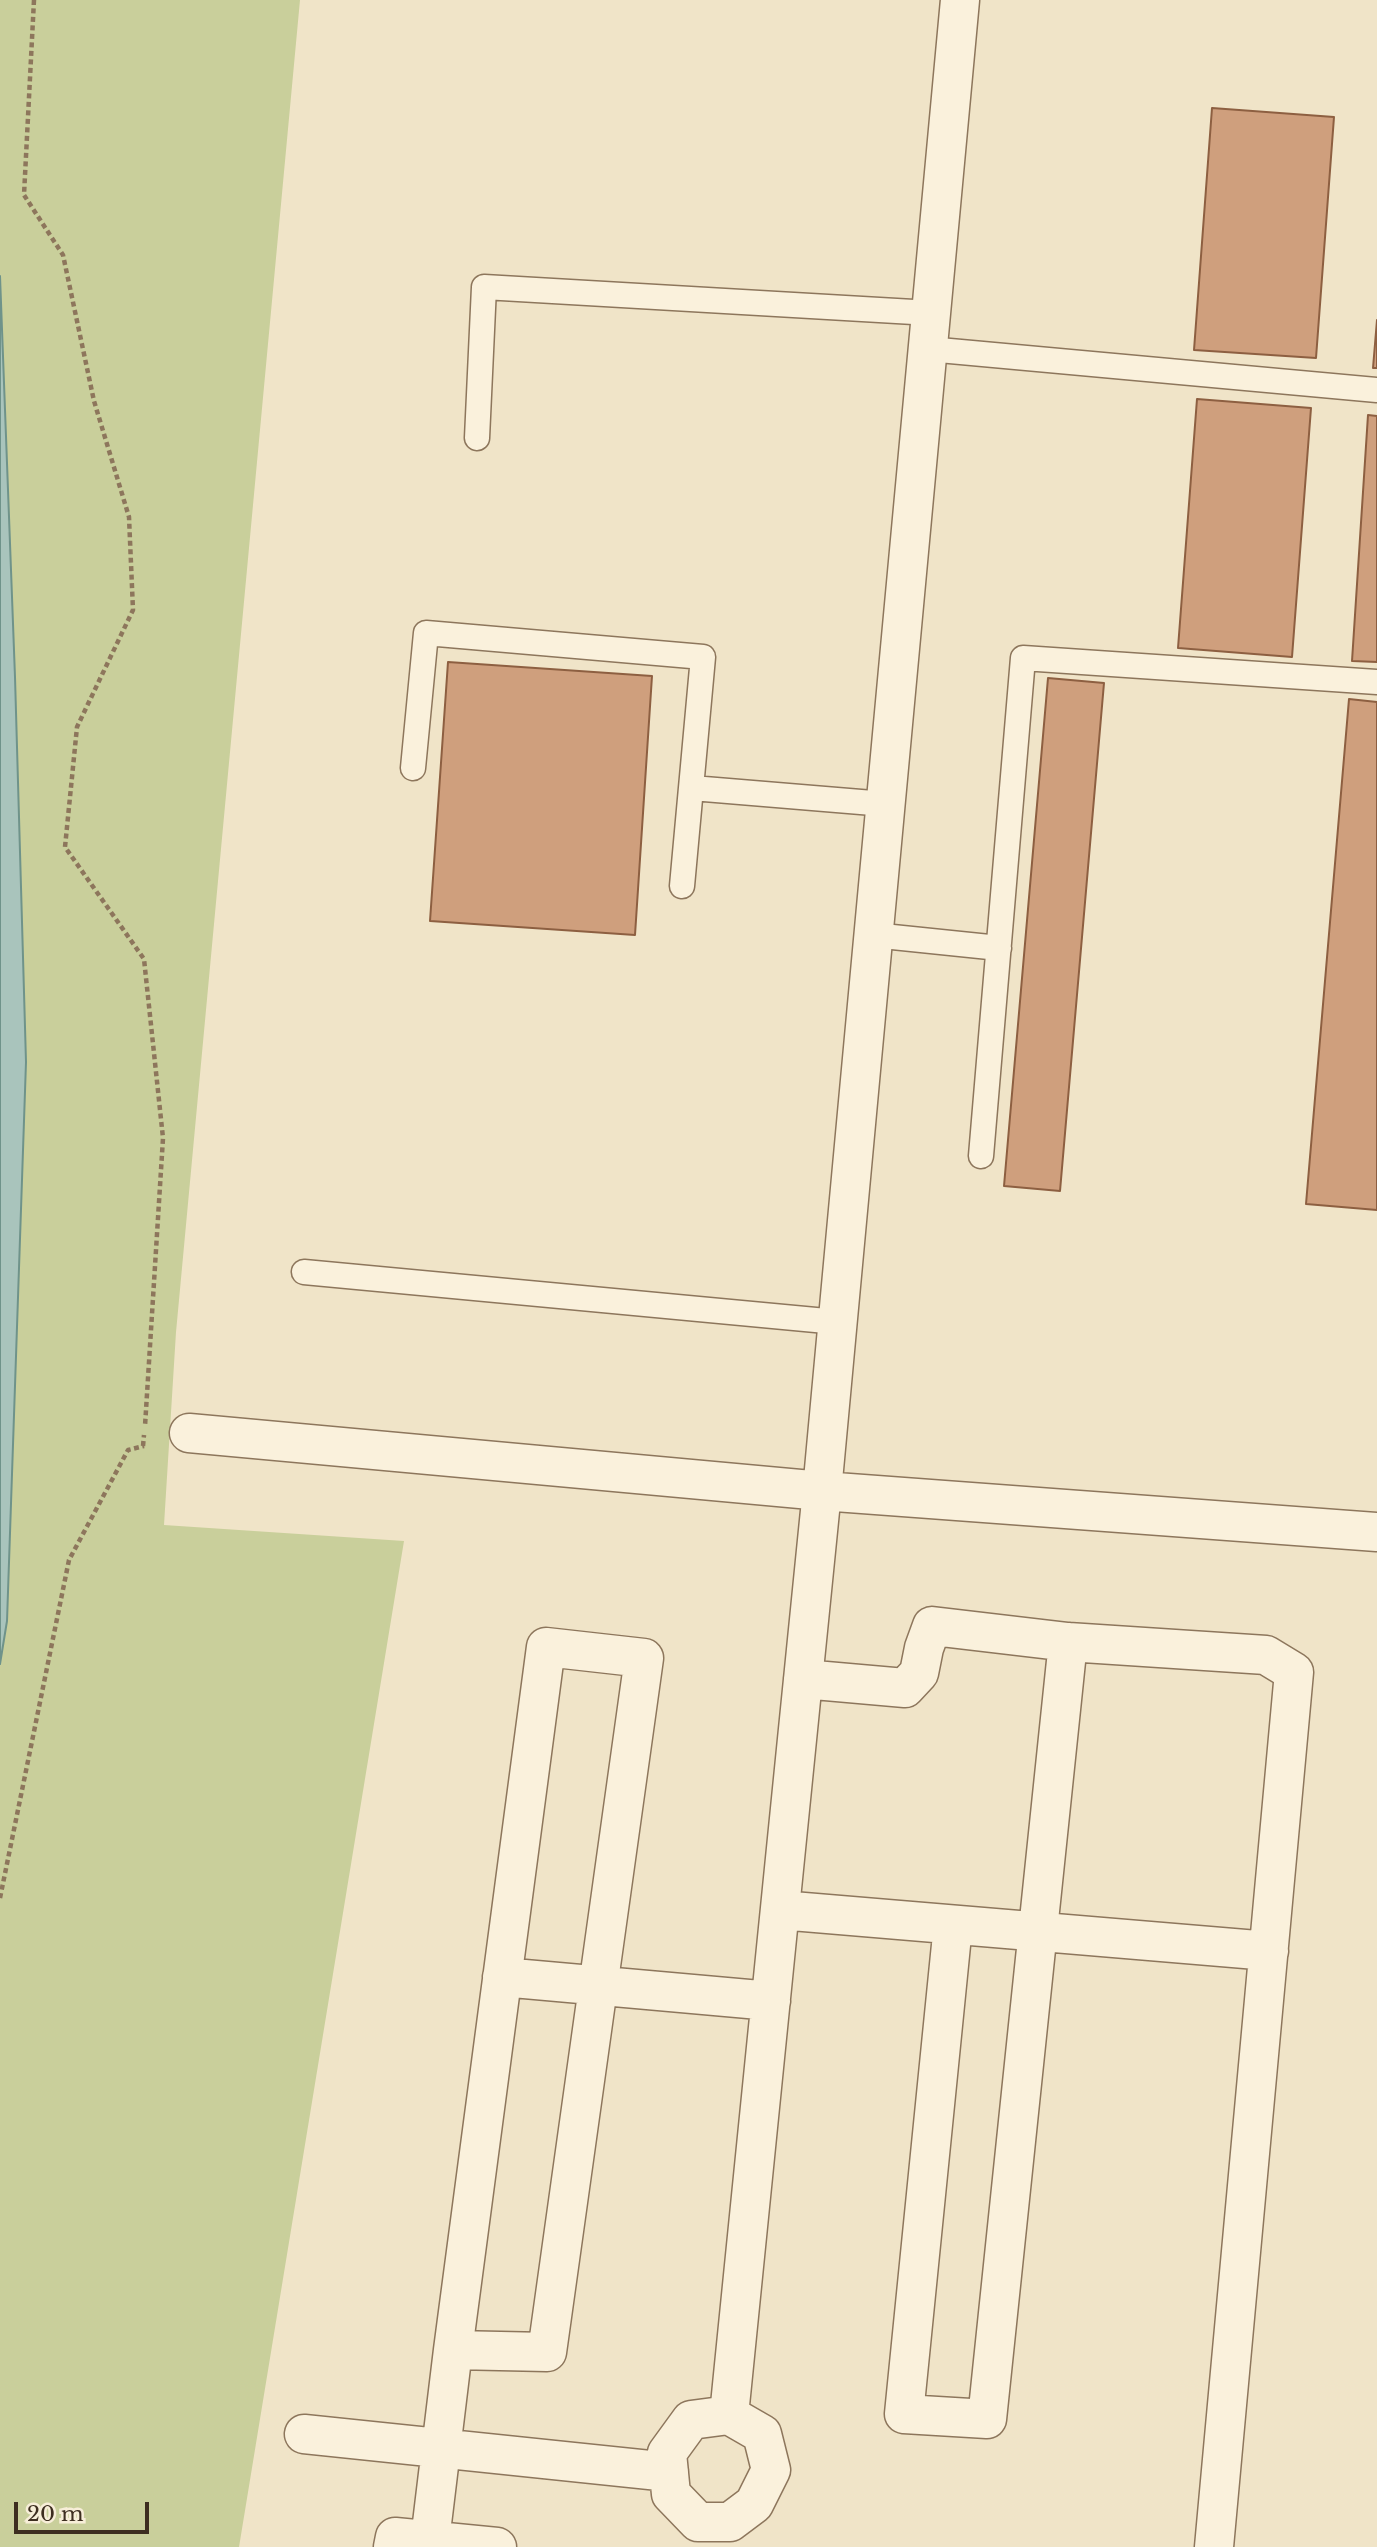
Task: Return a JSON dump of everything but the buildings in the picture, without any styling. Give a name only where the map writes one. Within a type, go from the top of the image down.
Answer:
[{"type":"street","points":[[729,2415],[822,1491],[960,0]]},
{"type":"street","points":[[188,1433],[822,1491],[1377,1532]]},
{"type":"street","points":[[803,1679],[905,1688],[919,1673],[924,1647],[932,1626],[1068,1642],[1266,1655],[1294,1672],[1214,2547]]},
{"type":"street","points":[[953,1925],[904,2414],[987,2419],[1068,1642]]},
{"type":"street","points":[[453,2350],[547,2352],[644,1658],[546,1647],[453,2350],[441,2448],[412,2543],[497,2547]]},
{"type":"street","points":[[780,1910],[1269,1951]]},
{"type":"street","points":[[502,1977],[771,2001]]},
{"type":"street","points":[[729,2415],[762,2434],[772,2470],[754,2504],[730,2522],[696,2535],[671,2494],[669,2472],[667,2453],[691,2420],[729,2415]]},
{"type":"street","points":[[304,2434],[669,2472]]},
{"type":"lane","points":[[477,438],[484,288],[929,331],[1377,390]]},
{"type":"lane","points":[[413,768],[426,633],[703,657],[682,886]]},
{"type":"lane","points":[[981,1156],[1023,658],[1377,682]]},
{"type":"lane","points":[[692,788],[885,804]]},
{"type":"lane","points":[[873,936],[999,948]]},
{"type":"lane","points":[[304,1272],[837,1322]]},
{"type":"path","points":[[34,0],[24,195],[63,255],[93,401],[129,517],[132,610],[77,727],[65,847],[144,959],[163,1138],[143,1446]]},
{"type":"path","points":[[0,1898],[69,1560],[128,1450],[188,1433]]},
{"type":"green space","points":[[0,0],[300,0],[176,1332],[164,1525],[404,1541],[239,2547],[0,2547]]},
{"type":"water","points":[[0,276],[26,1062],[7,1621],[0,1664]]}]
